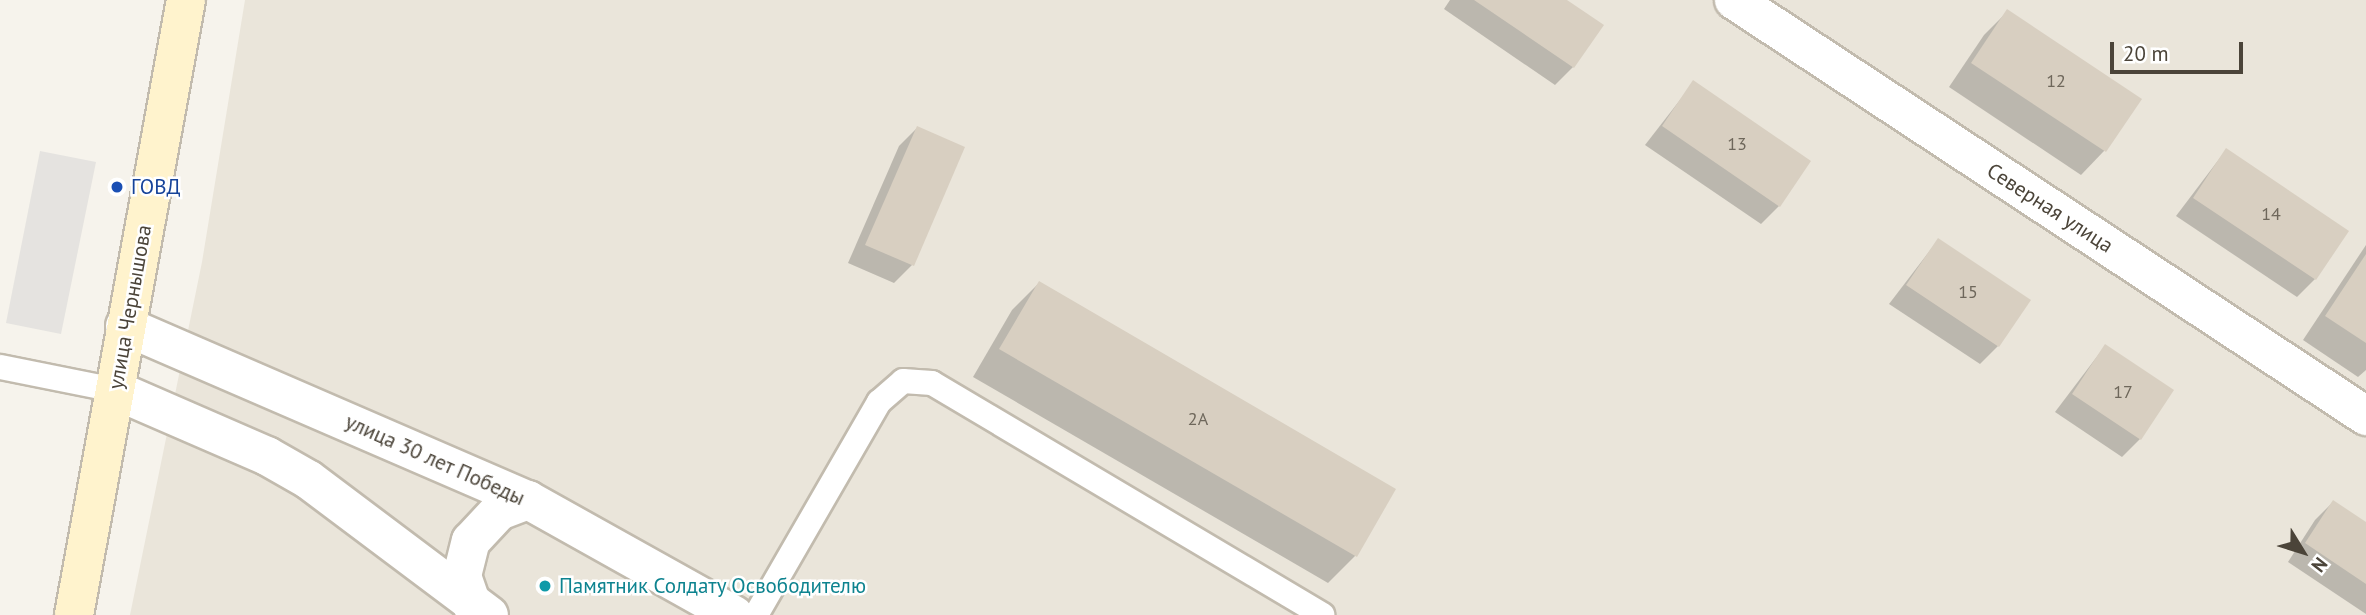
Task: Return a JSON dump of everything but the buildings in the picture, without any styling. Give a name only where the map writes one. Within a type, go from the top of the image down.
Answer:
[{"type":"main road","name":"улица Чернышова","points":[[74,615],[186,0]]},
{"type":"street","name":"Северная улица","points":[[1734,0],[2366,416]]},
{"type":"street","name":"улица 30 лет Победы","points":[[125,326],[528,500],[734,615]]},
{"type":"street","points":[[115,390],[267,456],[309,480],[480,610]]},
{"type":"street","points":[[480,610],[462,576],[471,541],[499,511],[528,500]]},
{"type":"lane","points":[[0,367],[115,390]]},
{"type":"lane","points":[[756,615],[879,402],[903,381],[932,383],[1322,615]]},
{"type":"shaded area","points":[[245,0],[2366,0],[2366,615],[130,615],[202,262]]},
{"type":"shaded area","points":[[40,151],[96,162],[61,334],[6,323]]},
{"type":"place","name":"ГОВД","points":[[117,187]]},
{"type":"place","name":"Памятник Солдату Освободителю","points":[[545,586]]}]
